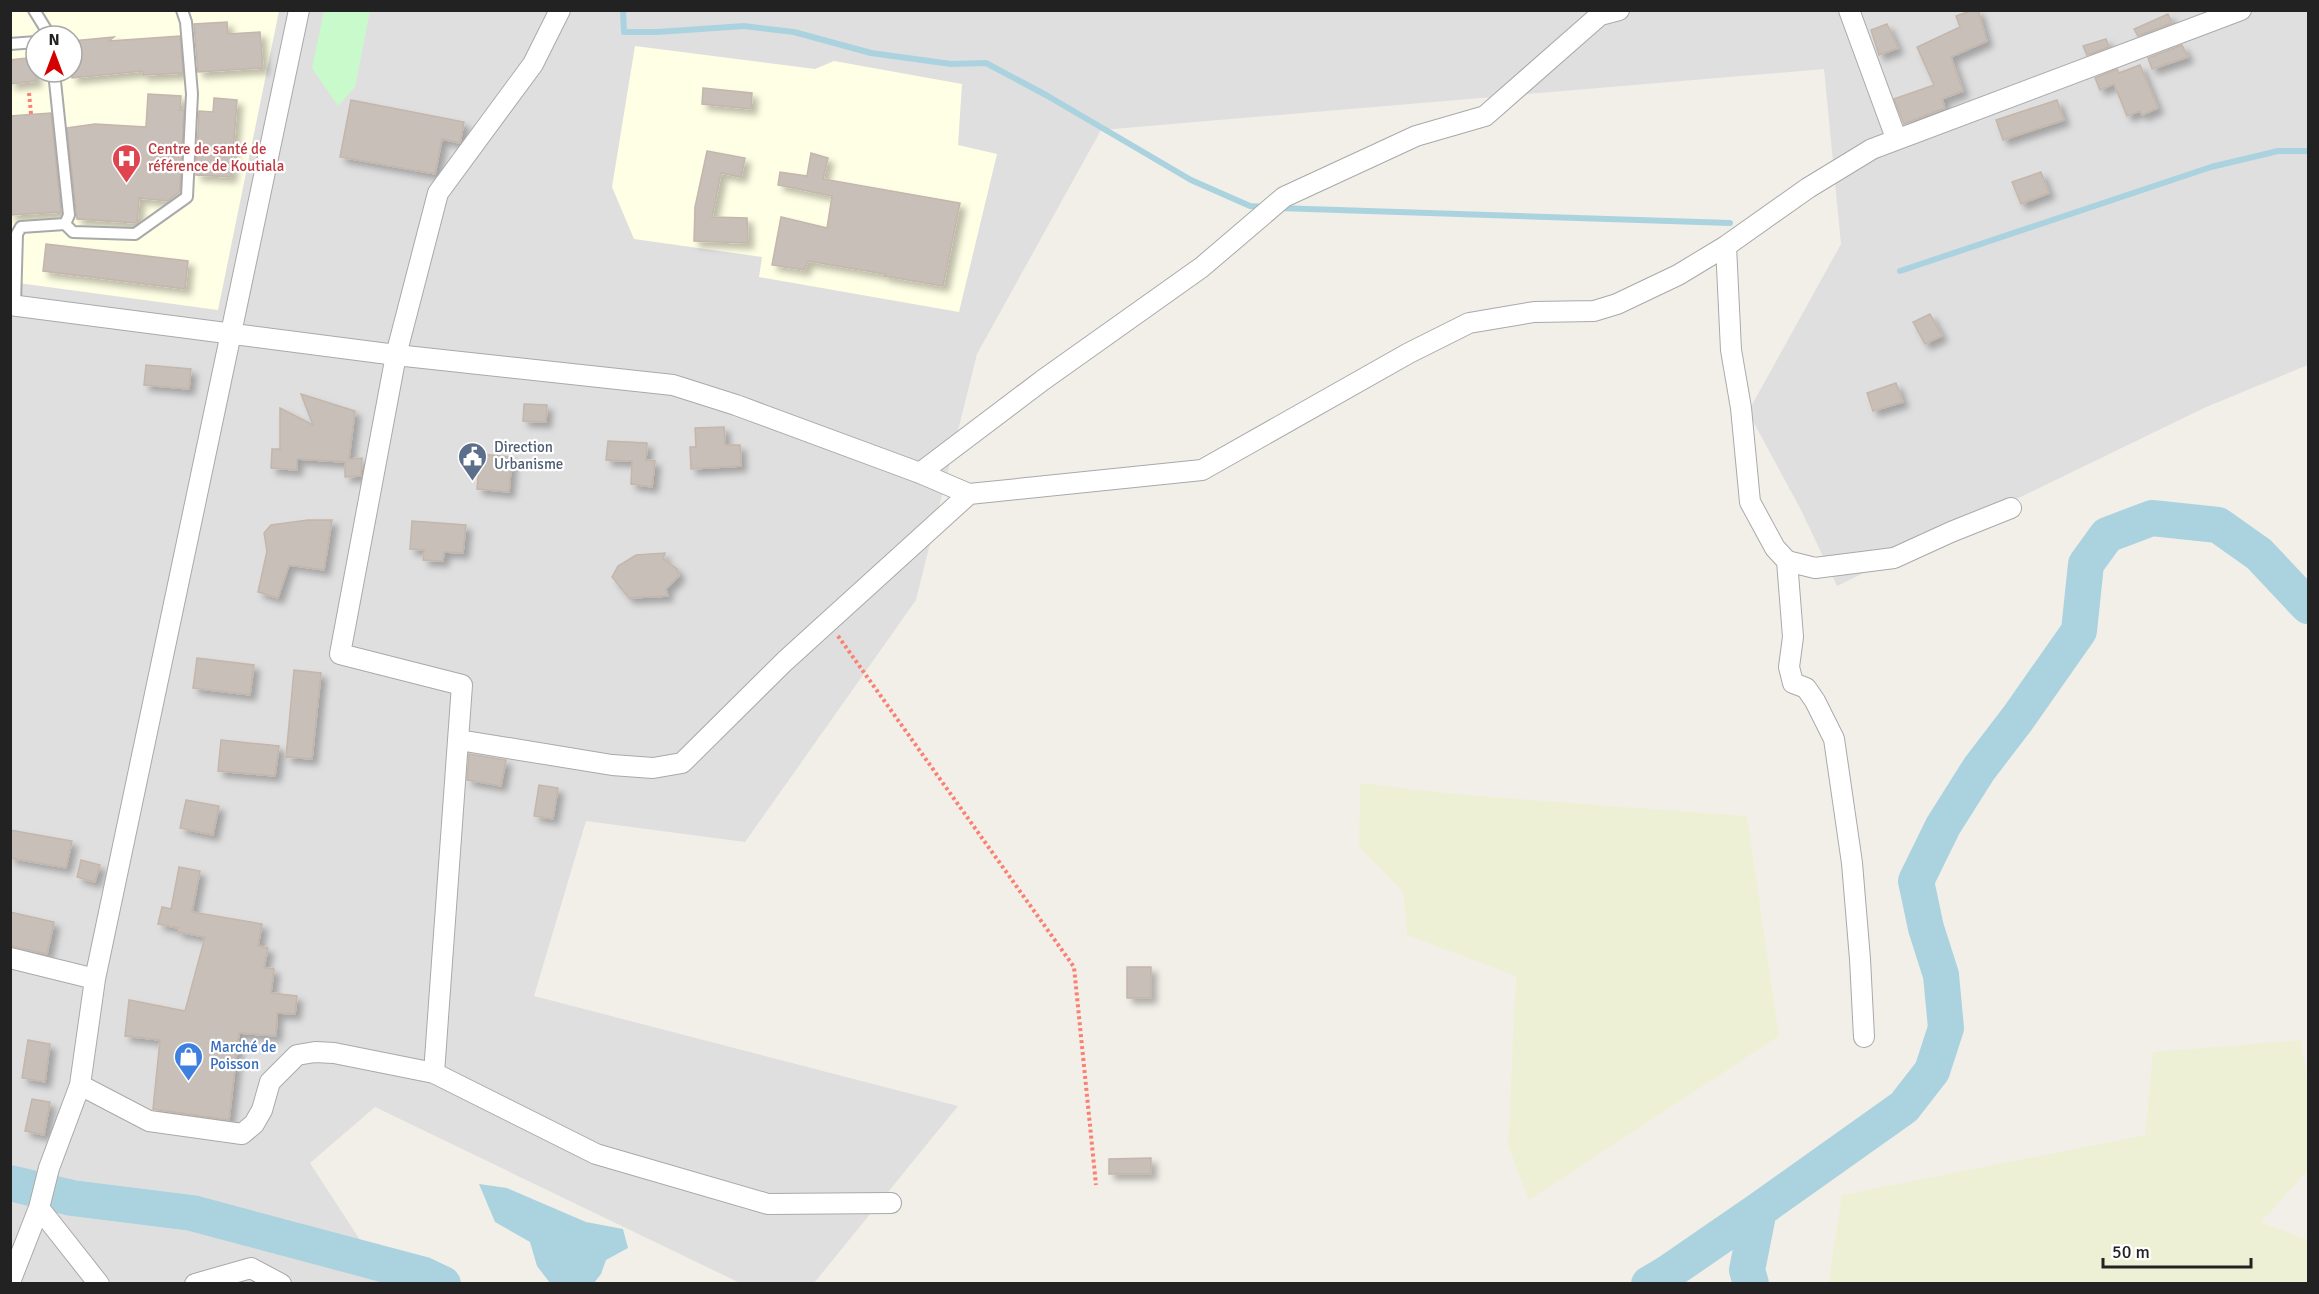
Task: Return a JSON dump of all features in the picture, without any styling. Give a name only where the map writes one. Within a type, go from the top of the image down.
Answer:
[{"type":"street","points":[[10,1282],[39,1208],[49,1168],[80,1085],[94,979],[299,10]]},
{"type":"street","points":[[434,1073],[462,685],[340,654],[396,355],[438,193],[533,64],[560,10]]},
{"type":"street","points":[[920,473],[1043,380],[1202,267],[1284,197],[1416,136],[1485,116],[1600,15],[1619,10]]},
{"type":"street","points":[[1849,10],[1896,138]]},
{"type":"street","points":[[13,305],[396,355],[673,385],[736,405],[920,473],[969,494],[1202,470],[1409,352],[1469,323],[1534,312],[1594,310],[1617,304],[1678,275],[1726,246],[1818,182],[1872,148],[2241,10]]},
{"type":"street","points":[[1726,246],[1731,350],[1741,408],[1750,502],[1775,548],[1786,561],[1793,637],[1789,667],[1793,682],[1806,688],[1834,739],[1852,863],[1864,1037]]},
{"type":"street","points":[[459,740],[612,765],[653,768],[682,763],[785,661],[969,494]]},
{"type":"street","points":[[1786,561],[1815,568],[1894,558],[2011,508]]},
{"type":"street","points":[[10,958],[94,979]]},
{"type":"street","points":[[80,1085],[149,1121],[242,1134],[254,1124],[262,1110],[270,1082],[297,1055],[334,1053],[434,1073],[596,1154],[768,1204],[891,1203]]},
{"type":"street","points":[[39,1208],[99,1284]]},
{"type":"street","points":[[195,1284],[251,1268],[281,1284]]},
{"type":"lane","points":[[66,224],[73,232],[135,234],[187,197],[192,94],[186,22],[182,10]]},
{"type":"lane","points":[[35,11],[43,24]]},
{"type":"lane","points":[[55,84],[69,215],[66,224]]},
{"type":"lane","points":[[13,305],[14,234],[21,227],[66,224]]},
{"type":"path","points":[[29,93],[31,114]]},
{"type":"path","points":[[828,621],[1074,967],[1096,1185]]},
{"type":"shaded area","points":[[10,11],[2308,11],[2308,365],[2204,408],[1837,586],[1801,510],[1748,412],[1841,244],[1824,69],[1101,130],[977,354],[916,600],[745,842],[586,821],[534,996],[958,1106],[814,1283],[740,1283],[375,1107],[310,1163],[388,1283],[11,1283]]},
{"type":"shaded area","name":"Centre de santé de référence de Koutiala","points":[[10,11],[279,11],[218,310],[11,282]]},
{"type":"shaded area","points":[[635,46],[815,69],[834,61],[962,84],[958,145],[997,154],[959,312],[759,277],[762,257],[634,239],[612,187]]},
{"type":"shaded area","points":[[1360,783],[1465,795],[1747,816],[1779,1036],[1529,1200],[1508,1145],[1516,976],[1407,935],[1403,892],[1359,847]]},
{"type":"shaded area","points":[[2300,1040],[2308,1081],[2308,1170],[2261,1222],[2308,1240],[2308,1283],[1828,1283],[1842,1195],[2145,1135],[2153,1052]]},
{"type":"green space","points":[[324,11],[370,11],[355,87],[338,106],[312,68]]},
{"type":"water","points":[[479,1184],[507,1188],[586,1222],[623,1229],[628,1248],[606,1260],[601,1274],[594,1283],[550,1283],[537,1266],[530,1242],[495,1222]]},
{"type":"building","points":[[1978,10],[1987,41],[1951,57],[1963,91],[1942,99],[1945,108],[1904,124],[1894,99],[1934,85],[1917,47],[1960,27],[1956,16]]},
{"type":"building","points":[[2168,14],[2172,23],[2138,36],[2134,29]]},
{"type":"building","points":[[227,22],[228,34],[260,32],[263,68],[198,72],[194,24]]},
{"type":"building","points":[[1887,24],[1898,48],[1879,55],[1871,30]]},
{"type":"building","points":[[180,36],[183,73],[143,75],[142,71],[84,77],[84,40],[114,37],[109,41]]},
{"type":"building","points":[[2106,39],[2109,47],[2087,55],[2083,46]]},
{"type":"building","points":[[2182,45],[2188,57],[2152,69],[2148,58]]},
{"type":"building","points":[[24,58],[24,82],[10,84],[10,60]]},
{"type":"building","points":[[2140,65],[2158,108],[2142,115],[2140,111],[2127,116],[2114,84],[2100,90],[2095,78],[2117,69],[2119,73]]},
{"type":"building","points":[[703,88],[752,93],[751,109],[702,104]]},
{"type":"building","points":[[148,94],[181,96],[180,110],[184,110],[180,191],[168,201],[139,198],[137,223],[77,219],[67,128],[95,124],[146,127]]},
{"type":"building","points":[[214,98],[237,100],[231,177],[196,175],[199,111],[213,112]]},
{"type":"building","points":[[351,100],[464,122],[460,143],[442,139],[435,174],[340,157]]},
{"type":"building","points":[[2057,100],[2064,120],[2003,140],[1996,120]]},
{"type":"building","points":[[51,113],[61,212],[10,215],[10,116]]},
{"type":"building","points":[[707,151],[745,158],[741,177],[721,173],[712,217],[747,218],[748,243],[694,241],[695,207]]},
{"type":"building","points":[[811,153],[828,158],[823,179],[960,203],[943,286],[808,261],[804,270],[772,265],[781,217],[827,228],[832,196],[778,185],[780,172],[807,176]]},
{"type":"building","points":[[2041,172],[2049,193],[2021,204],[2012,182]]},
{"type":"building","points":[[46,244],[188,261],[185,289],[43,271]]},
{"type":"building","points":[[1930,314],[1942,336],[1925,344],[1913,322]]},
{"type":"building","points":[[146,365],[191,369],[189,389],[144,385]]},
{"type":"building","points":[[1896,383],[1903,402],[1873,411],[1867,393]]},
{"type":"building","points":[[301,394],[355,411],[349,459],[362,458],[361,476],[345,477],[345,462],[297,459],[297,470],[271,468],[272,449],[280,449],[280,408],[313,425]]},
{"type":"building","points":[[524,404],[547,405],[546,422],[523,421]]},
{"type":"building","points":[[724,427],[725,445],[740,445],[741,466],[691,469],[690,447],[696,447],[695,428]]},
{"type":"building","points":[[608,441],[647,443],[646,460],[655,461],[652,487],[631,484],[632,461],[606,460]]},
{"type":"building","points":[[480,454],[512,457],[509,492],[477,489]]},
{"type":"building","points":[[308,520],[332,520],[324,570],[289,565],[278,598],[258,592],[267,551],[264,533],[271,525]]},
{"type":"building","points":[[412,521],[466,525],[463,553],[444,552],[443,561],[423,560],[424,550],[410,549]]},
{"type":"building","points":[[665,553],[663,559],[677,569],[679,576],[666,589],[668,596],[629,598],[612,577],[618,566],[636,555]]},
{"type":"building","points":[[197,658],[254,665],[250,695],[193,688]]},
{"type":"building","points":[[294,670],[321,673],[312,759],[286,757]]},
{"type":"building","points":[[221,740],[279,746],[275,776],[218,771]]},
{"type":"building","points":[[469,754],[506,760],[501,786],[467,780]]},
{"type":"building","points":[[539,785],[558,788],[553,819],[534,816]]},
{"type":"building","points":[[186,800],[219,806],[213,835],[180,828]]},
{"type":"building","points":[[10,830],[72,841],[66,868],[10,858]]},
{"type":"building","points":[[81,860],[100,865],[95,882],[77,877]]},
{"type":"building","points":[[179,867],[200,871],[192,912],[262,924],[258,946],[268,948],[264,968],[274,969],[271,993],[297,996],[295,1014],[277,1013],[276,1036],[239,1033],[229,1120],[153,1109],[160,1040],[125,1036],[129,1000],[185,1011],[205,937],[178,932],[178,928],[158,924],[162,907],[171,909]]},
{"type":"building","points":[[10,912],[54,922],[47,954],[10,946]]},
{"type":"building","points":[[1127,967],[1151,967],[1151,998],[1127,998]]},
{"type":"building","points":[[28,1040],[50,1044],[45,1082],[22,1078]]},
{"type":"building","points":[[32,1099],[50,1102],[44,1135],[25,1131]]},
{"type":"building","points":[[1151,1158],[1151,1174],[1109,1174],[1109,1159]]},
{"type":"waterway","points":[[623,10],[624,32],[744,26],[794,32],[871,53],[951,64],[986,63],[1046,95],[1191,180],[1250,206],[1265,207]]},
{"type":"waterway","points":[[1900,271],[2211,167],[2278,151],[2308,151]]},
{"type":"waterway","points":[[1278,208],[1730,223]]},
{"type":"waterway","points":[[1649,1284],[1759,1210],[1904,1107],[1932,1071],[1946,1028],[1941,975],[1926,928],[1916,881],[1943,826],[1979,769],[2079,631],[2086,564],[2107,535],[2152,518],[2218,525],[2259,554],[2308,606]]},
{"type":"waterway","points":[[10,1183],[72,1198],[192,1213],[424,1275],[443,1284]]},
{"type":"waterway","points":[[1751,1284],[1747,1270],[1759,1210]]},
{"type":"place","name":"Centre de santé de référence de Koutiala","points":[[127,184]]},
{"type":"place","name":"Direction Urbanisme","points":[[473,482]]},
{"type":"place","name":"Marché de Poisson","points":[[189,1082]]}]
